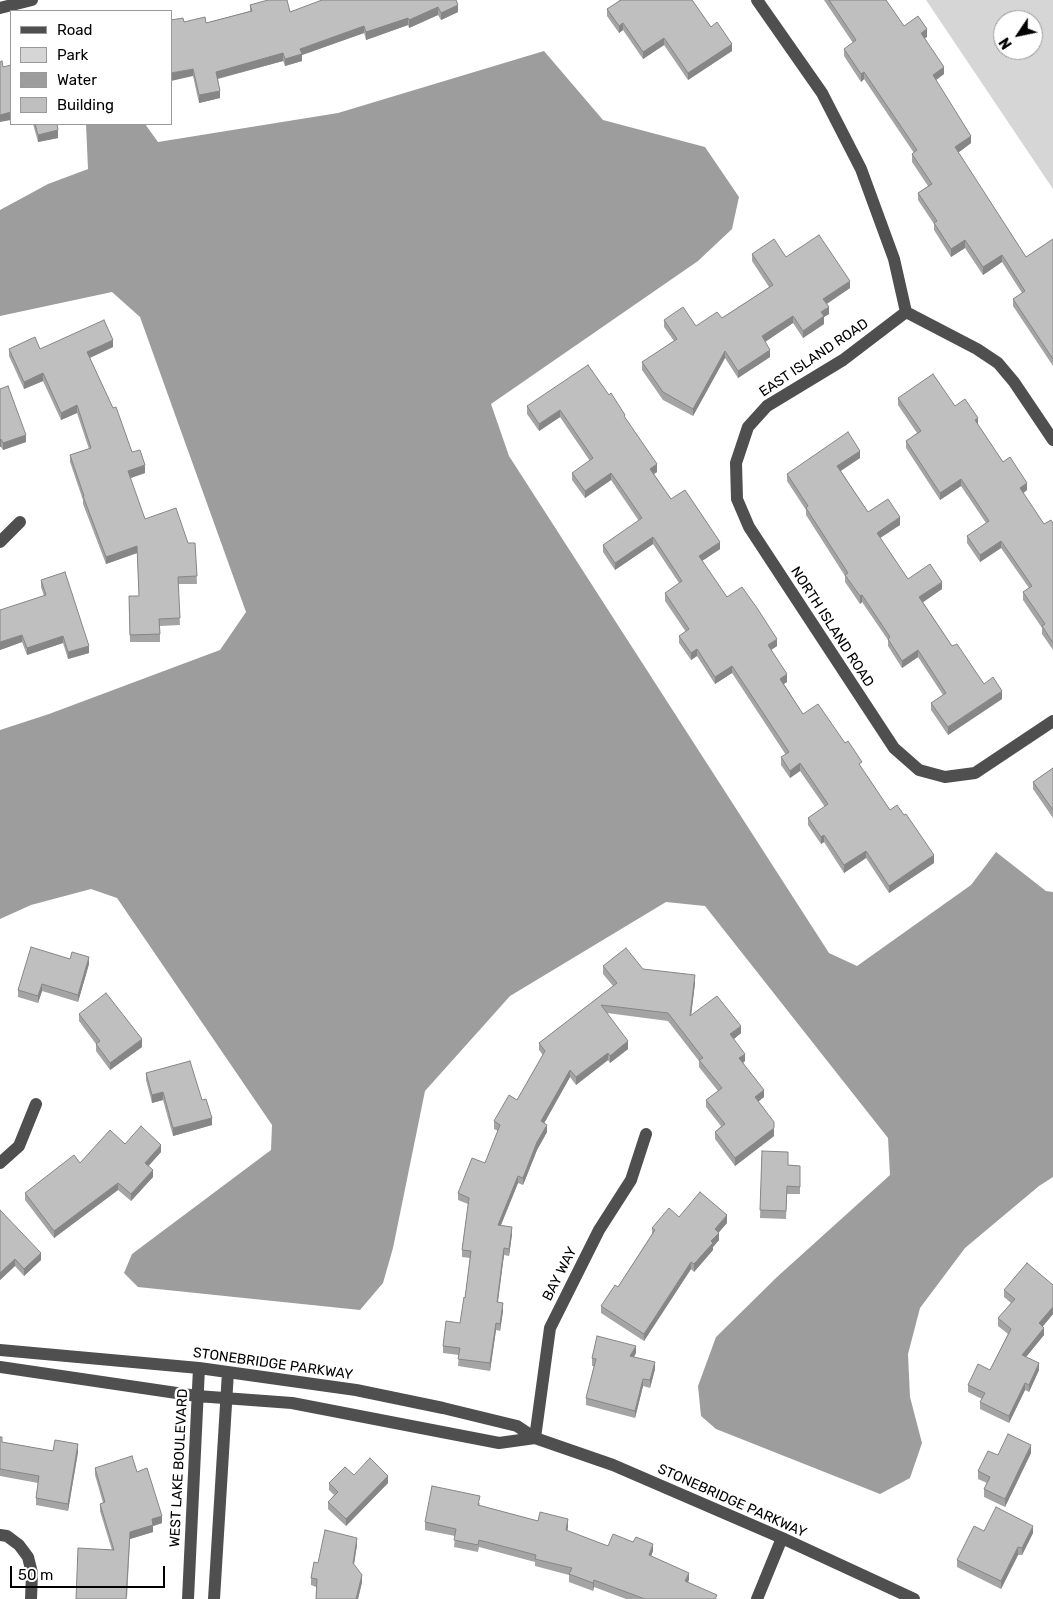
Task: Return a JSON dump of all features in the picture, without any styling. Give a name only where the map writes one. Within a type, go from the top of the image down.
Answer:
[{"type":"street","points":[[0,8],[32,0]]},
{"type":"street","points":[[757,0],[822,93],[861,169],[894,259],[906,312],[977,349],[998,363],[1014,382],[1053,440]]},
{"type":"street","name":"EAST ISLAND ROAD","points":[[736,463],[748,427],[767,406],[843,360],[906,312]]},
{"type":"street","name":"NORTH ISLAND ROAD","points":[[736,463],[736,499],[750,527],[894,748],[919,770],[945,777],[975,774],[1053,721]]},
{"type":"street","points":[[0,542],[20,522]]},
{"type":"street","points":[[0,1163],[20,1146],[36,1104]]},
{"type":"street","name":"BAY WAY","points":[[535,1438],[550,1328],[599,1230],[631,1180],[646,1134]]},
{"type":"street","name":"STONEBRIDGE PARKWAY","points":[[0,1350],[199,1368],[356,1390],[517,1426],[535,1438],[613,1465],[782,1538],[914,1599]]},
{"type":"street","name":"STONEBRIDGE PARKWAY","points":[[0,1367],[197,1396],[292,1403],[499,1443],[535,1438]]},
{"type":"street","name":"WEST LAKE BOULEVARD","points":[[188,1599],[199,1368]]},
{"type":"street","points":[[214,1599],[228,1372]]},
{"type":"street","points":[[0,1535],[6,1536],[19,1545],[28,1557],[32,1573],[30,1599]]},
{"type":"street","points":[[757,1599],[782,1538]]},
{"type":"green space","points":[[926,0],[1053,0],[1053,189]]},
{"type":"water","points":[[544,51],[603,120],[705,147],[739,197],[732,229],[698,261],[491,404],[509,456],[829,953],[857,966],[971,885],[996,852],[1046,891],[1053,892],[1053,1177],[1039,1186],[965,1248],[920,1308],[908,1354],[910,1397],[922,1443],[910,1478],[880,1494],[716,1429],[701,1416],[698,1386],[716,1337],[777,1277],[890,1175],[888,1138],[705,906],[666,902],[510,996],[425,1091],[393,1248],[383,1283],[360,1310],[138,1287],[124,1273],[132,1254],[271,1150],[272,1125],[117,898],[91,889],[31,905],[0,919],[0,730],[49,714],[220,650],[246,612],[140,317],[112,292],[0,316],[0,210],[48,184],[88,169],[86,125],[146,125],[158,142],[338,113]]},
{"type":"building","points":[[268,0],[287,0],[290,12],[322,0],[456,0],[458,5],[441,13],[438,7],[409,20],[408,18],[366,32],[364,26],[300,49],[302,54],[285,59],[283,53],[216,72],[220,91],[199,95],[193,69],[172,73],[172,20],[183,18],[184,22],[205,17],[206,23],[252,11],[250,5]]},
{"type":"building","points":[[621,0],[692,0],[711,27],[717,22],[732,44],[688,73],[664,38],[643,52],[623,23],[619,26],[607,9]]},
{"type":"building","points":[[829,0],[886,0],[904,26],[918,16],[927,29],[921,33],[944,67],[933,75],[971,136],[955,147],[1026,257],[1053,239],[1053,359],[1013,299],[1025,291],[1002,255],[983,267],[965,240],[951,249],[934,223],[937,221],[918,193],[932,184],[912,154],[917,150],[864,72],[861,74],[844,49],[856,40]]},
{"type":"building","points":[[2,61],[3,67],[10,65],[10,112],[0,115],[0,62]]},
{"type":"building","points":[[35,125],[57,125],[58,130],[38,135]]},
{"type":"building","points":[[819,235],[850,281],[823,299],[829,307],[821,312],[824,316],[803,331],[793,316],[762,336],[770,350],[738,371],[725,351],[693,409],[663,392],[642,362],[677,339],[664,320],[683,307],[696,326],[717,312],[722,318],[773,285],[752,254],[774,239],[786,257]]},
{"type":"building","points":[[104,320],[113,340],[87,352],[113,408],[116,407],[132,452],[140,450],[145,465],[128,471],[145,519],[176,508],[188,543],[195,543],[197,576],[178,577],[180,618],[159,619],[160,634],[130,635],[129,596],[139,596],[137,546],[106,557],[70,455],[91,448],[77,405],[61,413],[43,373],[24,382],[9,349],[35,337],[40,349]]},
{"type":"building","points":[[588,365],[609,395],[611,393],[624,416],[657,464],[650,469],[671,499],[685,490],[720,542],[699,556],[727,597],[742,587],[757,608],[777,639],[768,645],[787,674],[780,679],[803,714],[818,704],[845,743],[848,741],[862,762],[859,764],[890,810],[897,805],[904,815],[906,814],[934,855],[889,886],[866,851],[844,865],[824,835],[821,837],[808,818],[828,804],[800,763],[790,771],[781,757],[789,752],[732,666],[715,677],[697,649],[691,653],[679,636],[689,629],[665,593],[682,581],[653,537],[615,563],[603,545],[642,518],[611,473],[585,491],[572,473],[593,458],[560,410],[539,424],[527,406]]},
{"type":"building","points":[[933,374],[955,406],[965,399],[978,418],[975,420],[1003,462],[1010,457],[1027,483],[1020,488],[1044,524],[1051,520],[1053,523],[1053,643],[1042,626],[1045,624],[1023,592],[1032,586],[1001,541],[980,555],[967,536],[989,521],[961,479],[940,493],[906,441],[921,431],[898,398]]},
{"type":"building","points":[[8,386],[26,435],[3,443],[0,440],[0,389]]},
{"type":"building","points":[[848,432],[860,451],[837,466],[868,512],[888,499],[900,517],[877,533],[908,579],[930,564],[942,582],[919,597],[952,646],[957,644],[984,684],[993,677],[1002,691],[948,727],[931,703],[946,693],[918,650],[902,661],[888,639],[890,637],[862,595],[860,596],[845,575],[848,573],[806,508],[808,506],[787,474]]},
{"type":"building","points":[[65,572],[89,646],[68,652],[63,636],[27,648],[22,635],[0,642],[0,610],[46,595],[41,580]]},
{"type":"building","points":[[1053,768],[1053,810],[1033,782]]},
{"type":"building","points":[[31,947],[70,959],[72,952],[89,957],[78,995],[42,984],[38,996],[18,990]]},
{"type":"building","points":[[626,948],[643,969],[695,975],[690,1016],[717,996],[741,1026],[730,1034],[745,1054],[739,1058],[764,1090],[755,1097],[774,1122],[774,1128],[735,1158],[715,1132],[725,1124],[706,1100],[722,1088],[699,1060],[703,1058],[668,1013],[601,1005],[628,1041],[610,1056],[608,1053],[576,1077],[570,1070],[541,1121],[547,1125],[537,1142],[523,1178],[518,1176],[498,1225],[512,1227],[509,1249],[504,1248],[497,1302],[503,1303],[500,1324],[496,1323],[490,1363],[458,1359],[460,1348],[443,1346],[446,1321],[460,1323],[465,1298],[471,1251],[462,1250],[469,1198],[458,1193],[472,1158],[485,1163],[500,1125],[494,1121],[509,1095],[517,1100],[545,1051],[539,1043],[617,983],[603,966]]},
{"type":"building","points":[[106,993],[142,1039],[110,1063],[96,1044],[100,1041],[79,1014]]},
{"type":"building","points":[[190,1061],[202,1100],[206,1099],[212,1118],[173,1128],[163,1092],[152,1095],[146,1073]]},
{"type":"building","points":[[141,1126],[161,1145],[145,1163],[153,1170],[131,1194],[118,1183],[54,1231],[25,1193],[74,1155],[80,1163],[110,1130],[125,1144]]},
{"type":"building","points":[[762,1151],[788,1152],[788,1165],[800,1166],[800,1187],[787,1186],[786,1211],[760,1210]]},
{"type":"building","points":[[700,1192],[727,1215],[715,1229],[719,1233],[711,1241],[713,1243],[694,1264],[691,1262],[644,1334],[601,1306],[615,1285],[618,1287],[655,1230],[652,1228],[669,1208],[679,1217]]},
{"type":"building","points":[[0,1210],[41,1253],[24,1269],[15,1259],[0,1273]]},
{"type":"building","points":[[1027,1263],[1053,1285],[1053,1307],[1039,1323],[1044,1328],[1022,1355],[1039,1363],[1029,1385],[1025,1383],[1009,1416],[980,1402],[985,1393],[968,1385],[978,1364],[990,1370],[1011,1329],[998,1318],[1015,1299],[1004,1290]]},
{"type":"building","points":[[597,1336],[636,1346],[630,1356],[655,1362],[650,1380],[643,1379],[635,1411],[586,1398],[596,1359],[592,1358]]},
{"type":"building","points":[[1008,1434],[1031,1445],[1005,1499],[984,1489],[990,1477],[978,1471],[988,1451],[998,1455]]},
{"type":"building","points":[[0,1437],[2,1437],[2,1442],[53,1451],[55,1440],[78,1444],[68,1504],[36,1498],[39,1476],[0,1469]]},
{"type":"building","points":[[132,1456],[137,1472],[147,1468],[162,1516],[152,1519],[153,1525],[130,1532],[126,1599],[76,1599],[78,1548],[114,1550],[100,1504],[105,1502],[95,1468]]},
{"type":"building","points":[[370,1458],[388,1476],[346,1519],[328,1502],[338,1492],[329,1483],[345,1467],[354,1475]]},
{"type":"building","points":[[432,1486],[480,1496],[478,1505],[538,1521],[540,1512],[568,1519],[566,1530],[608,1546],[613,1534],[633,1542],[636,1537],[653,1544],[649,1555],[689,1573],[685,1581],[717,1595],[715,1599],[645,1599],[594,1580],[593,1583],[569,1574],[572,1568],[535,1559],[536,1555],[479,1540],[478,1545],[454,1540],[456,1529],[425,1522]]},
{"type":"building","points":[[996,1507],[1033,1526],[1022,1548],[1018,1547],[1001,1581],[957,1560],[974,1526],[984,1531]]},
{"type":"building","points":[[325,1530],[357,1538],[353,1563],[362,1575],[356,1599],[316,1599],[317,1579],[311,1578],[314,1562],[318,1563]]}]
